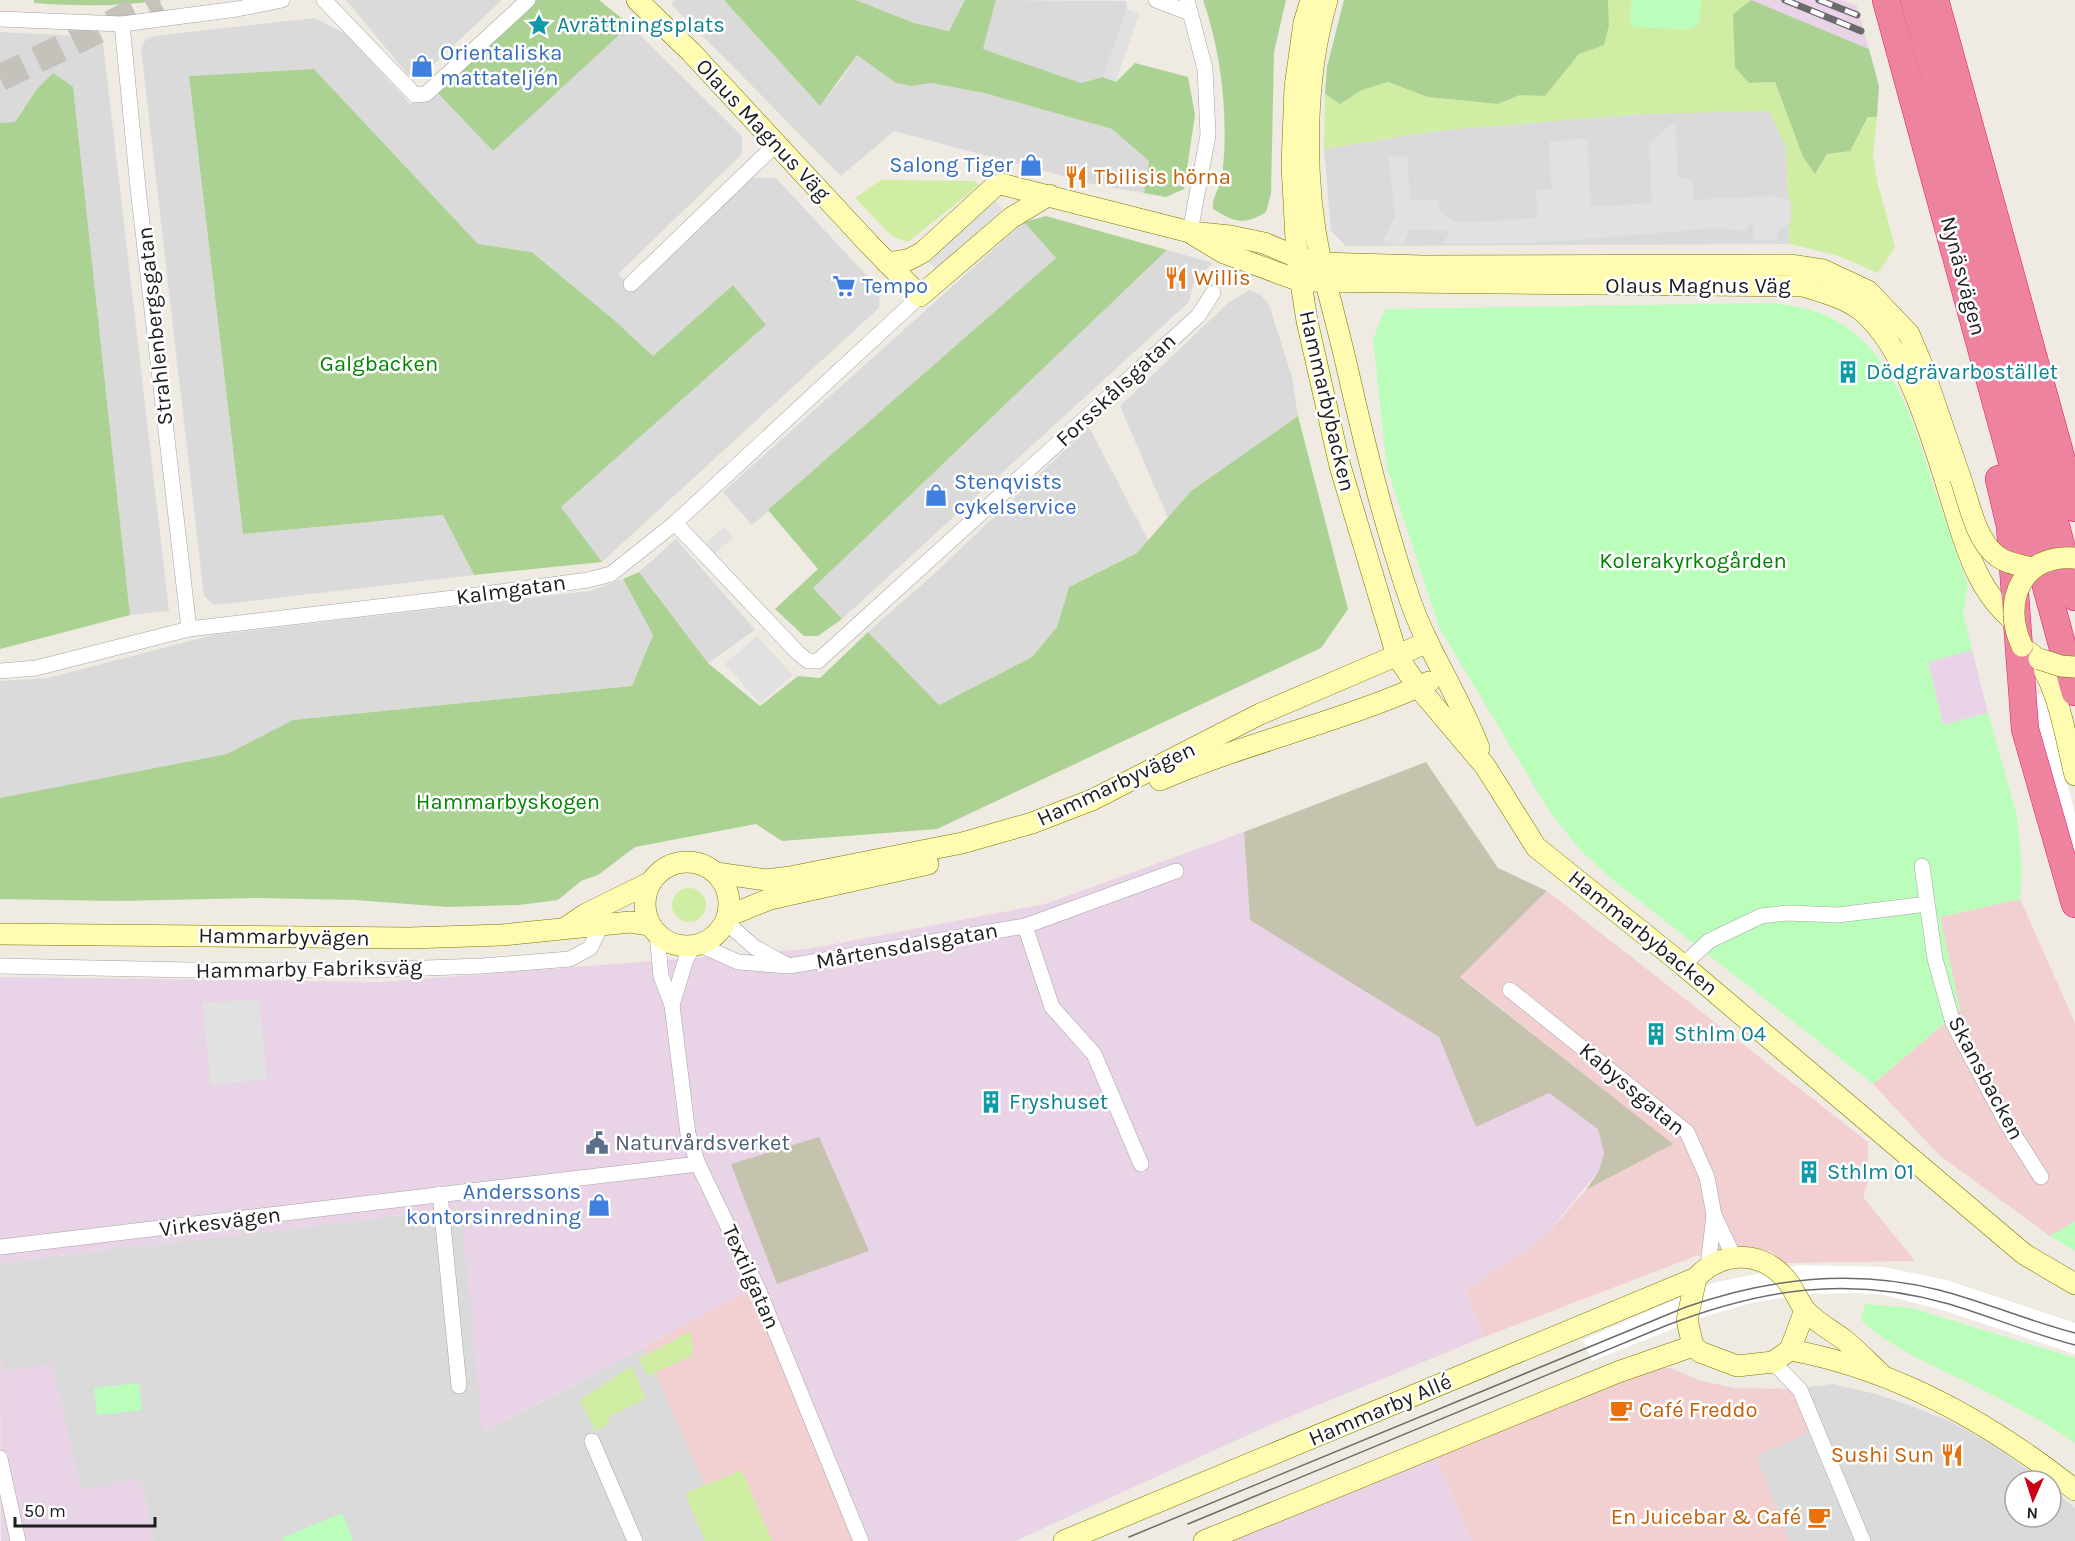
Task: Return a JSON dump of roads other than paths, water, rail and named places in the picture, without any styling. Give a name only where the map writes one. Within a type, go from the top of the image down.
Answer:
[{"type":"highway","name":"Nynäsvägen","points":[[1886,0],[2075,692]]},
{"type":"highway","name":"Nynäsvägen","points":[[1914,0],[2075,597]]},
{"type":"highway","points":[[1935,0],[1985,186],[2065,438],[2075,508]]},
{"type":"highway","points":[[1967,290],[1983,413],[2010,526],[2025,729],[2075,904]]},
{"type":"highway","points":[[2025,642],[2075,850]]},
{"type":"main road","name":"Olaus Magnus Väg","points":[[637,0],[691,52],[920,296]]},
{"type":"main road","name":"Hammarbybacken","points":[[1311,0],[1304,22],[1295,87],[1292,165],[1300,281],[1340,466],[1397,656],[1418,687],[1485,766],[1536,847],[1683,965],[2024,1254],[2075,1284]]},
{"type":"main road","name":"Hammarbybacken","points":[[1327,0],[1319,26],[1311,88],[1310,165],[1324,273],[1369,462],[1410,601],[1444,675],[1469,721],[1485,766]]},
{"type":"main road","name":"Olaus Magnus Väg","points":[[887,263],[908,260],[923,252],[995,186],[1001,184],[1190,232],[1230,236],[1264,243],[1297,257],[1324,273]]},
{"type":"main road","points":[[920,296],[1011,218],[1049,195]]},
{"type":"main road","name":"Olaus Magnus Väg","points":[[1190,232],[1224,254],[1300,281],[1324,273],[1423,266],[1790,265],[1823,270],[1868,291],[1909,334],[1920,360],[1953,479],[1966,549],[1984,588],[2025,642]]},
{"type":"main road","name":"Olaus Magnus Väg","points":[[1953,479],[1984,541],[1996,556],[2010,563],[2032,568]]},
{"type":"main road","points":[[2075,558],[2057,559],[2032,568],[2020,584],[2013,609],[2025,642],[2051,687],[2075,775]]},
{"type":"main road","name":"Hammarbyvägen","points":[[568,926],[586,914],[651,882],[660,872],[682,862],[706,866],[716,873],[767,880],[962,843],[1032,823],[1092,800],[1260,714],[1428,642]]},
{"type":"main road","points":[[2025,642],[2061,666],[2075,667]]},
{"type":"main road","name":"Hammarbyvägen","points":[[0,934],[409,939],[502,935],[568,926],[601,927],[630,922],[654,930],[668,942],[696,946],[711,940],[727,919],[770,899],[955,858],[1033,834],[1213,757],[1376,704],[1444,675]]},
{"type":"main road","points":[[716,873],[728,893],[727,919]]},
{"type":"main road","points":[[651,882],[645,903],[654,930]]},
{"type":"main road","points":[[1734,1257],[1754,1258],[1784,1276],[1799,1296],[1805,1310],[1851,1346],[1880,1373]]},
{"type":"main road","name":"Hammarby Allé","points":[[1064,1541],[1734,1257]]},
{"type":"main road","points":[[1702,1272],[1687,1320],[1693,1346],[1700,1352],[1737,1366],[1773,1362],[1790,1350],[1805,1310]]},
{"type":"main road","points":[[1204,1541],[1618,1372],[1693,1346]]},
{"type":"main road","points":[[1790,1350],[1833,1358],[1880,1373],[1994,1432],[2034,1458],[2075,1490]]},
{"type":"street","points":[[0,20],[122,24],[237,9],[282,0]]},
{"type":"street","points":[[324,0],[404,87],[415,95],[426,94],[528,0]]},
{"type":"street","points":[[1156,0],[1188,6],[1205,69],[1208,135],[1190,232]]},
{"type":"street","name":"Strahlenbergsgatan","points":[[122,24],[138,188],[189,629]]},
{"type":"street","points":[[631,284],[776,144]]},
{"type":"street","name":"Forsskålsgatan","points":[[675,523],[798,653],[808,661],[818,661],[1198,316],[1213,293]]},
{"type":"street","name":"Kalmgatan","points":[[0,671],[36,668],[189,629],[588,580],[611,574],[675,523],[920,296]]},
{"type":"street","name":"Skansbacken","points":[[1922,866],[1935,959],[1953,1023],[2006,1122],[2041,1177]]},
{"type":"street","name":"Mårtensdalsgatan","points":[[696,946],[738,962],[758,966],[789,966],[1026,926],[1176,871]]},
{"type":"street","points":[[1683,965],[1709,941],[1761,916],[1787,913],[1838,915],[1927,904]]},
{"type":"street","name":"Mårtensdalsgatan","points":[[727,919],[754,947],[789,966]]},
{"type":"street","name":"Mårtensdalsgatan","points":[[1026,926],[1052,1007],[1094,1054],[1141,1164]]},
{"type":"street","name":"Hammarby Fabriksväg","points":[[0,966],[219,970],[369,970],[482,966],[570,959],[590,948],[601,927]]},
{"type":"street","name":"Textilgatan","points":[[654,930],[661,976],[672,1005],[688,1134],[698,1164],[758,1289],[861,1541]]},
{"type":"street","name":"Textilgatan","points":[[672,1005],[686,959],[696,946]]},
{"type":"street","name":"Kabyssgatan","points":[[1510,990],[1687,1132],[1707,1177],[1714,1215],[1734,1257]]},
{"type":"street","name":"Virkesvägen","points":[[0,1247],[698,1164]]},
{"type":"street","points":[[440,1194],[459,1386]]},
{"type":"street","name":"Kabyssgatan","points":[[1702,1272],[1714,1215]]},
{"type":"street","points":[[1773,1362],[1800,1390],[1863,1541]]},
{"type":"street","points":[[592,1441],[634,1541]]},
{"type":"street","points":[[0,1459],[18,1541]]},
{"type":"tunnel","points":[[0,78],[159,0]]},
{"type":"tram line","points":[[1129,1537],[1686,1307],[1748,1289],[1811,1279],[1875,1279],[1907,1283],[1956,1295],[2075,1333]]},
{"type":"tram line","points":[[1188,1524],[1665,1326],[1701,1313],[1770,1295],[1840,1288],[1912,1295],[1949,1304],[2075,1345]]},
{"type":"railway","points":[[1785,0],[1861,31]]},
{"type":"railway","points":[[1819,0],[1857,15]]},
{"type":"place","name":"Avrättningsplats","points":[[539,25]]},
{"type":"place","name":"Orientaliska mattateljén","points":[[422,66]]},
{"type":"place","name":"Salong Tiger","points":[[1031,165]]},
{"type":"place","name":"Tbilisis hörna","points":[[1076,177]]},
{"type":"place","name":"Willis","points":[[1176,278]]},
{"type":"place","name":"Tempo","points":[[844,286]]},
{"type":"place","name":"Dödgrävarbostället","points":[[1848,372]]},
{"type":"place","name":"Stenqvists cykelservice","points":[[936,495]]},
{"type":"place","name":"Sthlm 04","points":[[1656,1034]]},
{"type":"place","name":"Fryshuset","points":[[991,1102]]},
{"type":"place","name":"Naturvårdsverket","points":[[597,1143]]},
{"type":"place","name":"Sthlm 01","points":[[1809,1172]]},
{"type":"place","name":"Anderssons kontorsinredning","points":[[599,1205]]},
{"type":"place","name":"Café Freddo","points":[[1621,1410]]},
{"type":"place","name":"Sushi Sun","points":[[1952,1455]]},
{"type":"place","name":"En Juicebar & Café","points":[[1819,1517]]},
{"type":"park label","name":"Galgbacken","points":[[379,364]]},
{"type":"park label","name":"Kolerakyrkogården","points":[[1693,561]]},
{"type":"park label","name":"Hammarbyskogen","points":[[508,802]]}]
